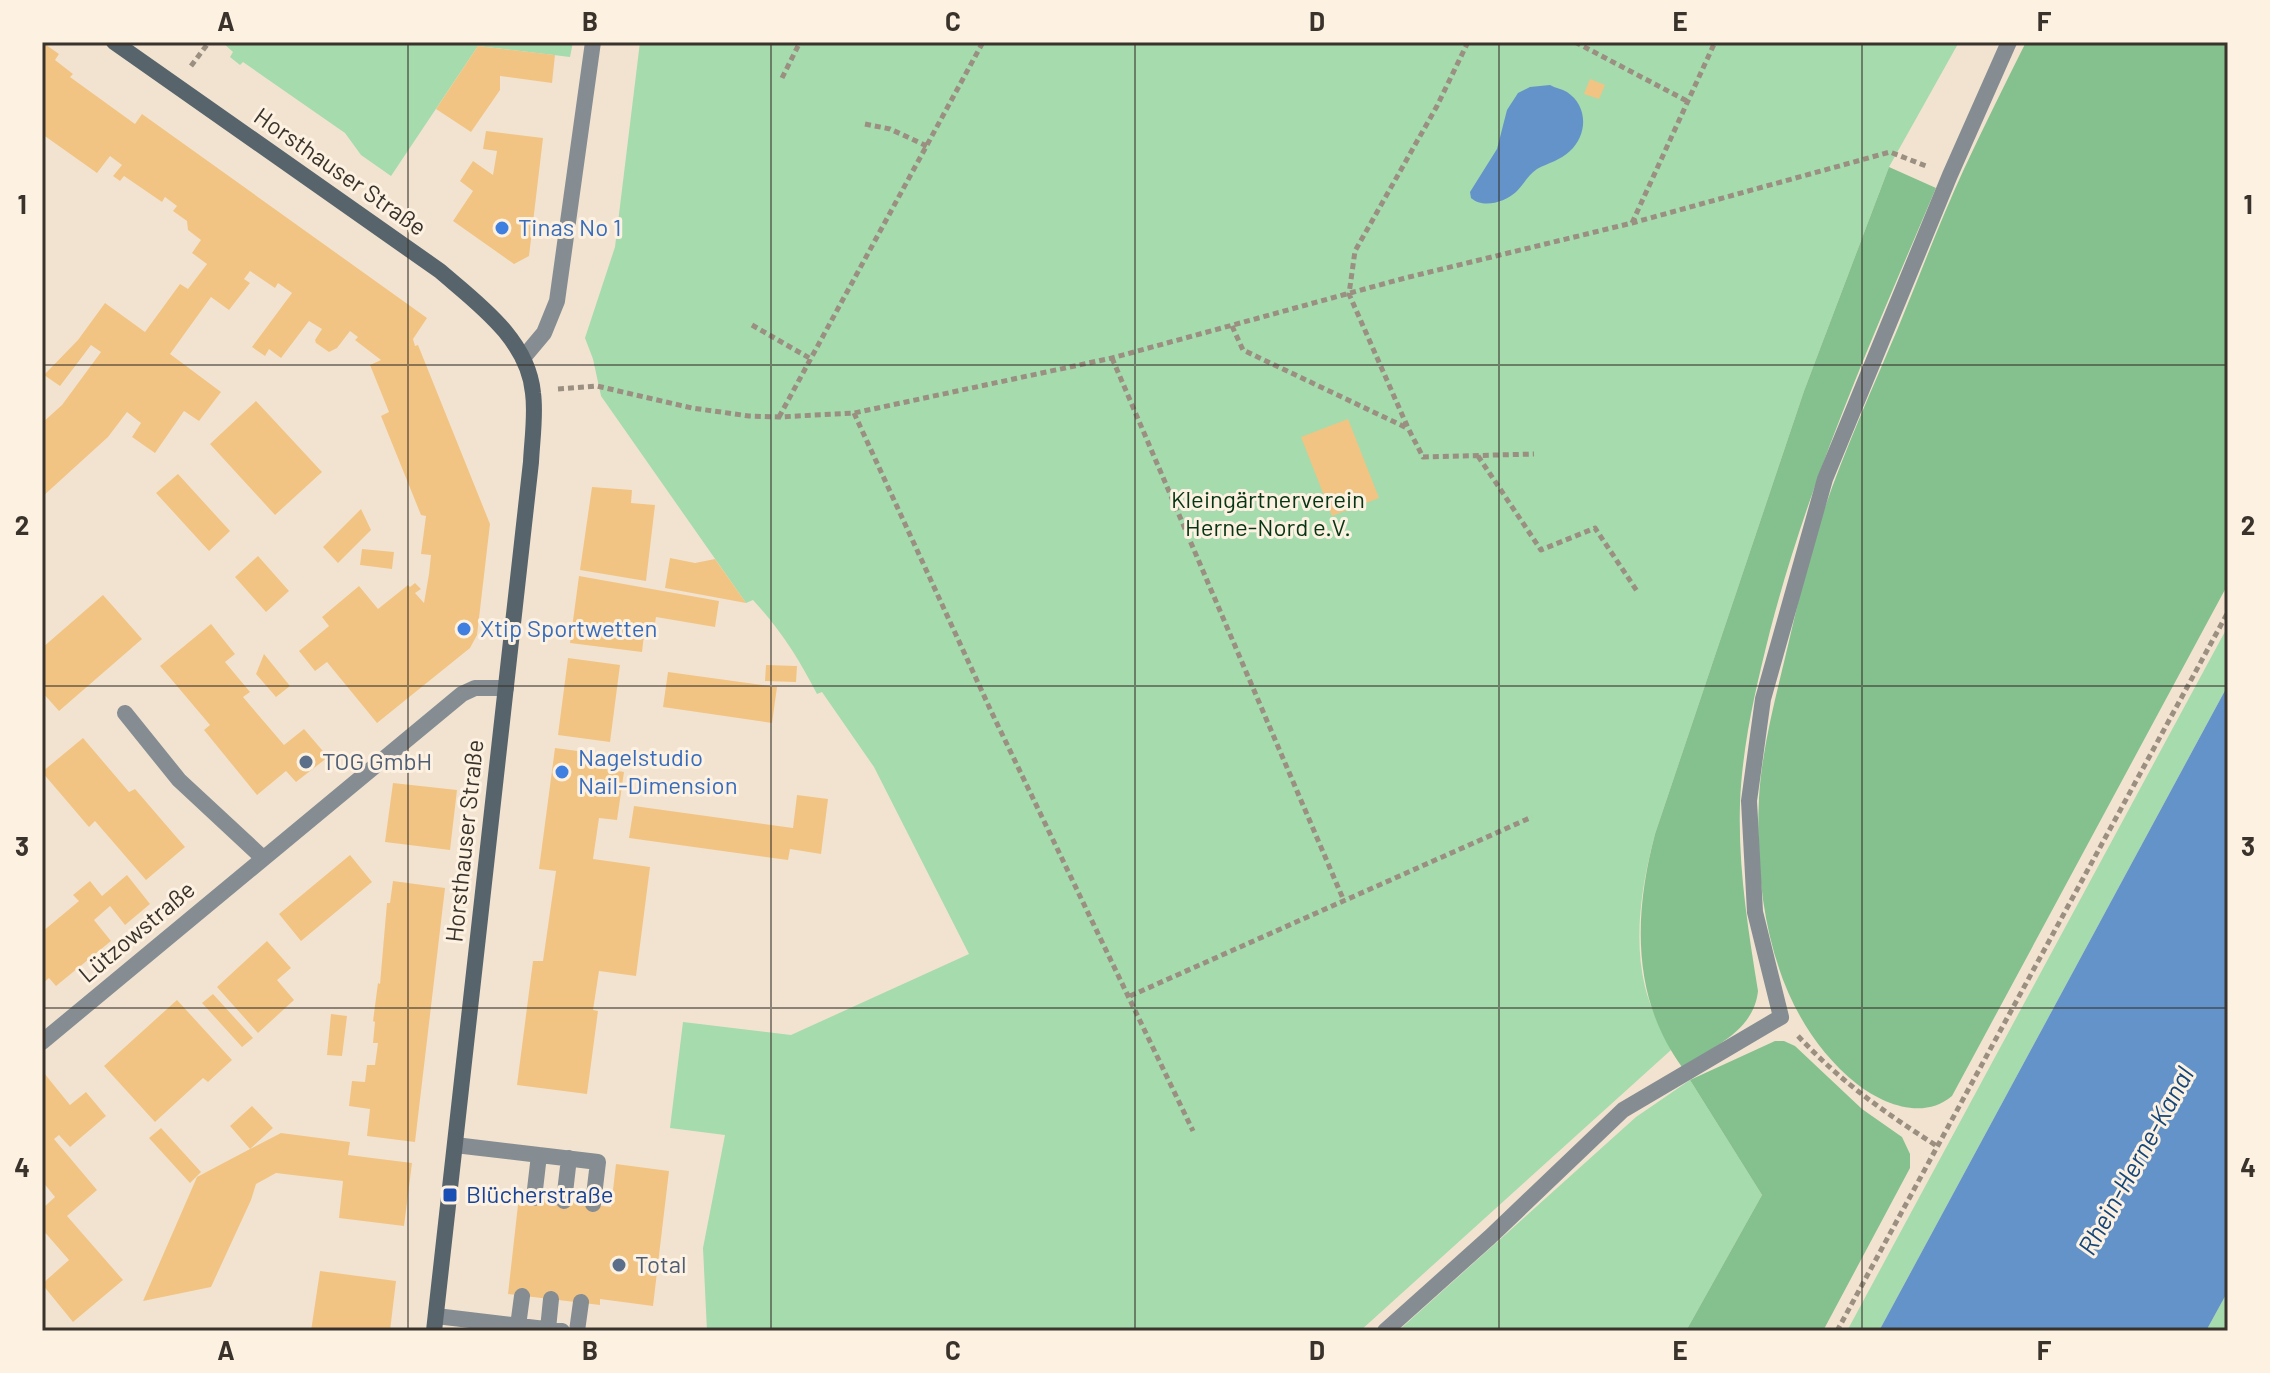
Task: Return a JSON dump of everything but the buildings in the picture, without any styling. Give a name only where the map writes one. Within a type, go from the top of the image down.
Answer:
[{"type":"main road","name":"Horsthauser Straße","points":[[114,42],[440,271],[505,331],[523,358],[533,392],[531,462],[435,1323]]},
{"type":"street","points":[[523,358],[544,333],[557,301],[593,42]]},
{"type":"street","points":[[1385,1331],[1623,1110],[1781,1017],[1755,912],[1754,896],[1749,801],[1763,699],[1825,479],[1950,175],[2009,42]]},
{"type":"street","name":"Lützowstraße","points":[[42,1042],[462,694],[475,688],[506,688]]},
{"type":"street","points":[[125,713],[179,780],[263,858]]},
{"type":"street","points":[[455,1145],[598,1162],[593,1204]]},
{"type":"street","points":[[534,1198],[539,1155]]},
{"type":"street","points":[[564,1201],[569,1158]]},
{"type":"street","points":[[518,1326],[522,1296]]},
{"type":"street","points":[[435,1323],[555,1330],[551,1299]]},
{"type":"street","points":[[577,1331],[581,1302]]},
{"type":"path","points":[[782,78],[800,42]]},
{"type":"path","points":[[779,417],[983,42]]},
{"type":"path","points":[[1468,42],[1437,106],[1355,251],[1349,294],[1423,457],[1534,454]]},
{"type":"path","points":[[1575,42],[1687,101]]},
{"type":"path","points":[[1632,223],[1715,42]]},
{"type":"path","points":[[865,124],[890,129],[927,146]]},
{"type":"path","points":[[533,392],[597,386],[692,408],[779,417],[854,413],[1112,358],[1632,223],[1890,152],[1950,175]]},
{"type":"path","points":[[752,325],[811,359]]},
{"type":"path","points":[[1232,326],[1243,350],[1408,428]]},
{"type":"path","points":[[1112,358],[1344,901]]},
{"type":"path","points":[[854,413],[991,711],[1193,1131]]},
{"type":"path","points":[[1477,455],[1541,550],[1595,528],[1637,591]]},
{"type":"path","points":[[1837,1331],[2228,612]]},
{"type":"path","points":[[1130,996],[1532,817]]},
{"type":"path","points":[[1781,1017],[1826,1066],[1869,1102],[1937,1146]]},
{"type":"green space","points":[[222,42],[573,42],[570,57],[478,46],[391,176],[361,155],[345,133],[243,62],[240,65],[230,57],[233,52]]},
{"type":"green space","name":"Kleingärtnerverein Herne-Nord e.V.","points":[[640,42],[1959,42],[1889,167],[1804,391],[1655,834],[1643,891],[1639,930],[1641,968],[1647,995],[1671,1050],[1360,1331],[707,1331],[703,1248],[725,1135],[670,1128],[683,1022],[791,1035],[969,954],[874,767],[822,692],[817,694],[772,622],[753,600],[746,603],[601,396],[585,338],[615,247]]},
{"type":"green space","points":[[2026,42],[2228,42],[2228,584],[1952,1096],[1929,1107],[1904,1107],[1868,1092],[1828,1057],[1806,1026],[1788,991],[1775,954],[1760,877],[1758,837],[1763,758],[1802,584],[1827,503],[1955,189]]},
{"type":"green space","points":[[1889,167],[1936,188],[1845,406],[1804,517],[1770,631],[1747,739],[1741,782],[1740,828],[1744,898],[1758,991],[1755,1005],[1749,1017],[1730,1036],[1682,1067],[1665,1040],[1646,984],[1641,924],[1648,864],[1655,834],[1804,391]]},
{"type":"green space","points":[[2228,626],[2228,685],[1879,1331],[1847,1331]]},
{"type":"green space","points":[[1775,1041],[1795,1046],[1862,1109],[1902,1137],[1910,1154],[1910,1168],[1823,1331],[1686,1331],[1762,1195],[1690,1080]]},
{"type":"green space","points":[[1690,1080],[1762,1195],[1686,1331],[1398,1331],[1636,1117]]},
{"type":"green space","points":[[2228,1291],[2228,1331],[2206,1331]]},
{"type":"water","points":[[1550,85],[1567,92],[1579,105],[1583,120],[1576,144],[1563,157],[1534,171],[1506,199],[1488,204],[1471,198],[1470,192],[1497,149],[1507,110],[1518,93],[1530,87]]},
{"type":"water","name":"Rhein-Herne-Kanal","points":[[2228,685],[2228,1291],[2206,1331],[1879,1331]]},
{"type":"place","name":"Tinas No 1","points":[[502,228]]},
{"type":"place","name":"Xtip Sportwetten","points":[[464,629]]},
{"type":"place","name":"TOG GmbH","points":[[306,762]]},
{"type":"place","name":"Nagelstudio Nail-Dimension","points":[[562,772]]},
{"type":"place","name":"Blücherstraße","points":[[450,1195]]},
{"type":"place","name":"Total","points":[[619,1265]]}]
